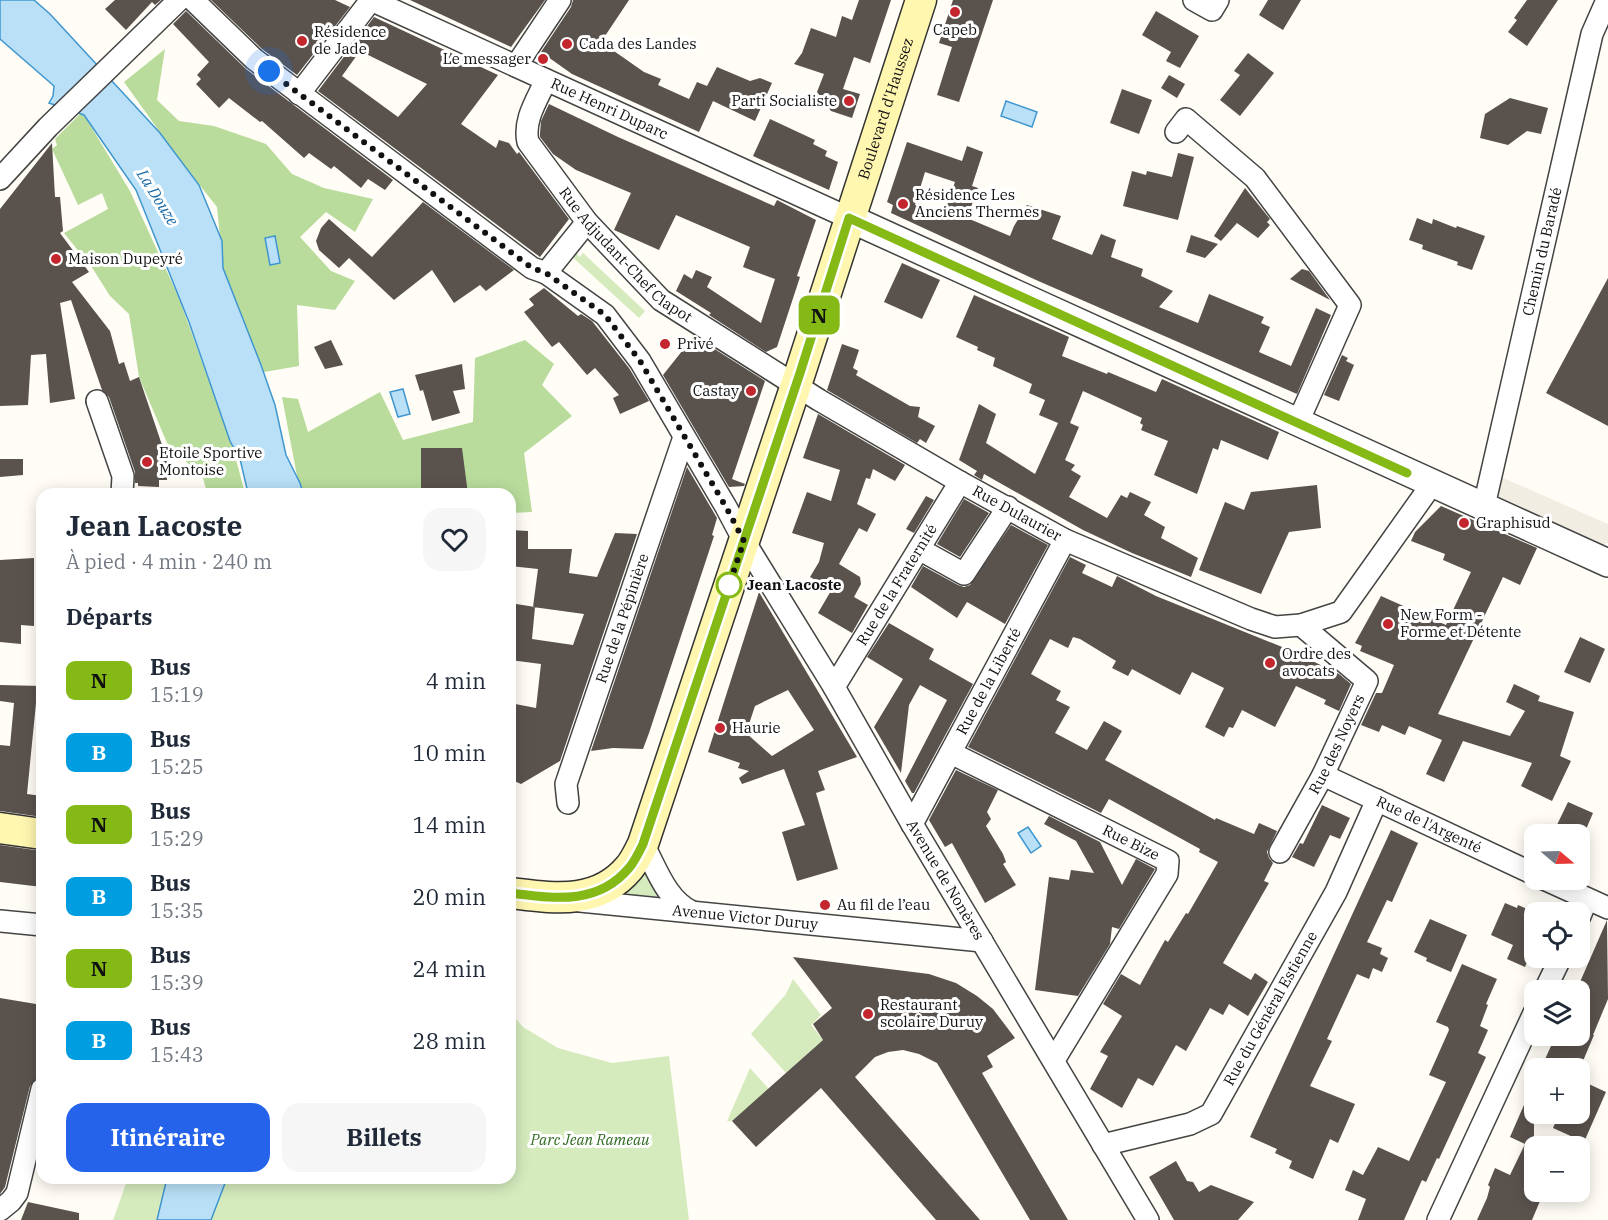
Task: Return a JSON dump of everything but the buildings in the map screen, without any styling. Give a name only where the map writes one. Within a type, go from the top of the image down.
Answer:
[{"type":"main road","name":"Boulevard d'Haussez","points":[[562,899],[592,894],[607,887],[630,867],[643,844],[921,0]]},
{"type":"main road","points":[[0,828],[36,833]]},
{"type":"main road","name":"Avenue Victor Duruy","points":[[516,894],[562,899]]},
{"type":"street","points":[[0,179],[48,127],[179,0]]},
{"type":"street","name":"Avenue de Nonères","points":[[193,0],[254,59],[299,94],[532,268],[546,273],[605,315],[640,361],[744,541],[834,687],[912,824],[1148,1220]]},
{"type":"street","points":[[299,94],[371,0]]},
{"type":"street","name":"Rue Henri Duparc","points":[[371,0],[849,218]]},
{"type":"street","points":[[516,66],[560,0]]},
{"type":"street","points":[[1194,0],[1212,10],[1218,0]]},
{"type":"street","name":"Chemin du Baradé","points":[[1484,506],[1592,34],[1607,0]]},
{"type":"street","name":"Rue Adjudant-Chef Clapot","points":[[546,80],[528,119],[526,130],[528,142],[587,222],[661,300],[796,385]]},
{"type":"street","points":[[1176,132],[1186,119],[1255,178],[1350,305],[1298,422]]},
{"type":"street","points":[[849,218],[1608,563]]},
{"type":"street","points":[[546,273],[587,222]]},
{"type":"street","name":"Rue Dulaurier","points":[[796,385],[960,482],[1065,540],[1275,627],[1301,625],[1341,612],[1432,484]]},
{"type":"street","points":[[97,402],[123,476],[122,488]]},
{"type":"street","name":"Rue de la Pépinière","points":[[568,802],[566,784],[568,776],[684,437]]},
{"type":"street","name":"Rue de la Fraternité","points":[[834,687],[960,482]]},
{"type":"street","points":[[919,549],[964,574],[1008,507]]},
{"type":"street","name":"Rue de la Liberté","points":[[912,824],[1065,540]]},
{"type":"street","name":"Rue des Noyers","points":[[1280,852],[1323,775],[1367,681],[1301,625]]},
{"type":"street","name":"Rue Bize","points":[[951,753],[1168,861],[1167,874],[1054,1060]]},
{"type":"street","name":"Rue de l'Argenté","points":[[1323,775],[1524,869]]},
{"type":"street","name":"Rue du Général Estienne","points":[[1103,1145],[1190,1124],[1211,1114],[1336,892],[1377,800]]},
{"type":"street","points":[[643,844],[676,901],[683,908],[692,912]]},
{"type":"street","points":[[1559,890],[1575,902]]},
{"type":"street","name":"Avenue Victor Duruy","points":[[562,899],[982,941]]},
{"type":"street","points":[[1590,908],[1608,908]]},
{"type":"street","points":[[0,921],[36,924]]},
{"type":"street","points":[[1438,1220],[1524,1035]]},
{"type":"street","points":[[0,1210],[17,1193],[36,1114]]},
{"type":"green space","points":[[165,49],[157,100],[179,121],[214,126],[266,144],[292,174],[324,188],[373,199],[355,232],[326,212],[300,237],[331,271],[355,281],[335,310],[297,305],[299,366],[264,372],[223,268],[217,207],[182,163],[124,82]]},
{"type":"green space","points":[[81,113],[84,115],[130,191],[179,298],[232,445],[244,488],[206,488],[203,478],[167,443],[139,377],[129,314],[110,296],[93,269],[64,233],[108,209],[102,193],[78,205],[52,149],[57,145],[55,139]]},
{"type":"green space","points":[[572,249],[580,257],[583,253],[645,311],[639,318],[568,253]]},
{"type":"green space","points":[[525,340],[554,364],[542,385],[572,416],[524,453],[532,512],[516,513],[516,488],[301,488],[282,397],[298,399],[308,432],[380,392],[403,440],[473,422],[475,358]]},
{"type":"green space","points":[[644,866],[663,899],[617,894]]},
{"type":"green space","points":[[793,979],[821,1015],[811,1025],[823,1040],[786,1073],[751,1034],[786,994]]},
{"type":"green space","name":"Parc Jean Rameau","points":[[516,1019],[523,1027],[558,1048],[612,1063],[669,1056],[689,1220],[113,1220],[126,1184],[516,1184]]},
{"type":"green space","points":[[750,1068],[769,1089],[732,1121],[727,1121]]},
{"type":"shaded area","points":[[1501,477],[1608,524],[1608,543],[1602,551],[1580,541],[1582,535],[1514,504],[1512,509],[1503,506],[1498,497]]},
{"type":"water","name":"La Douze","points":[[0,0],[34,0],[50,14],[160,133],[199,185],[222,241],[223,268],[275,405],[286,455],[302,488],[247,488],[240,459],[230,441],[189,322],[136,190],[84,115],[49,103],[53,96],[54,86],[0,39]]},
{"type":"water","points":[[1006,101],[1037,112],[1032,127],[1001,116]]},
{"type":"water","points":[[275,236],[280,263],[270,265],[265,238]]},
{"type":"water","points":[[403,389],[410,414],[398,417],[390,392]]},
{"type":"water","points":[[1028,827],[1041,846],[1031,853],[1018,833]]},
{"type":"water","points":[[166,1184],[225,1184],[211,1220],[157,1220]]},
{"type":"bus line","name":"N","points":[[516,894],[562,899],[592,894],[607,887],[621,876],[630,867],[643,844],[800,373],[849,218],[1407,473]]},
{"type":"place","name":"Capeb","points":[[955,12]]},
{"type":"place","name":"Résidence de Jade","points":[[302,41]]},
{"type":"place","name":"Cada des Landes","points":[[567,44]]},
{"type":"place","name":"Le messager","points":[[543,59]]},
{"type":"place","name":"Parti Socialiste","points":[[849,101]]},
{"type":"place","name":"Résidence Les Anciens Thermes","points":[[903,204]]},
{"type":"place","name":"Maison Dupeyré","points":[[56,259]]},
{"type":"place","name":"Privé","points":[[665,344]]},
{"type":"place","name":"Castay","points":[[751,391]]},
{"type":"place","name":"Etoile Sportive Montoise","points":[[147,462]]},
{"type":"place","name":"Graphisud","points":[[1464,523]]},
{"type":"place","name":"Jean Lacoste","points":[[729,585]]},
{"type":"place","name":"New Form - Forme et Détente","points":[[1388,624]]},
{"type":"place","name":"Ordre des avocats","points":[[1270,663]]},
{"type":"place","name":"Haurie","points":[[720,728]]},
{"type":"place","name":"Au fil de l’eau","points":[[825,905]]},
{"type":"place","name":"Restaurant scolaire Duruy","points":[[868,1014]]},
{"type":"route","points":[[269,71],[532,268],[546,273],[605,315],[640,361],[744,541],[729,585]]}]
